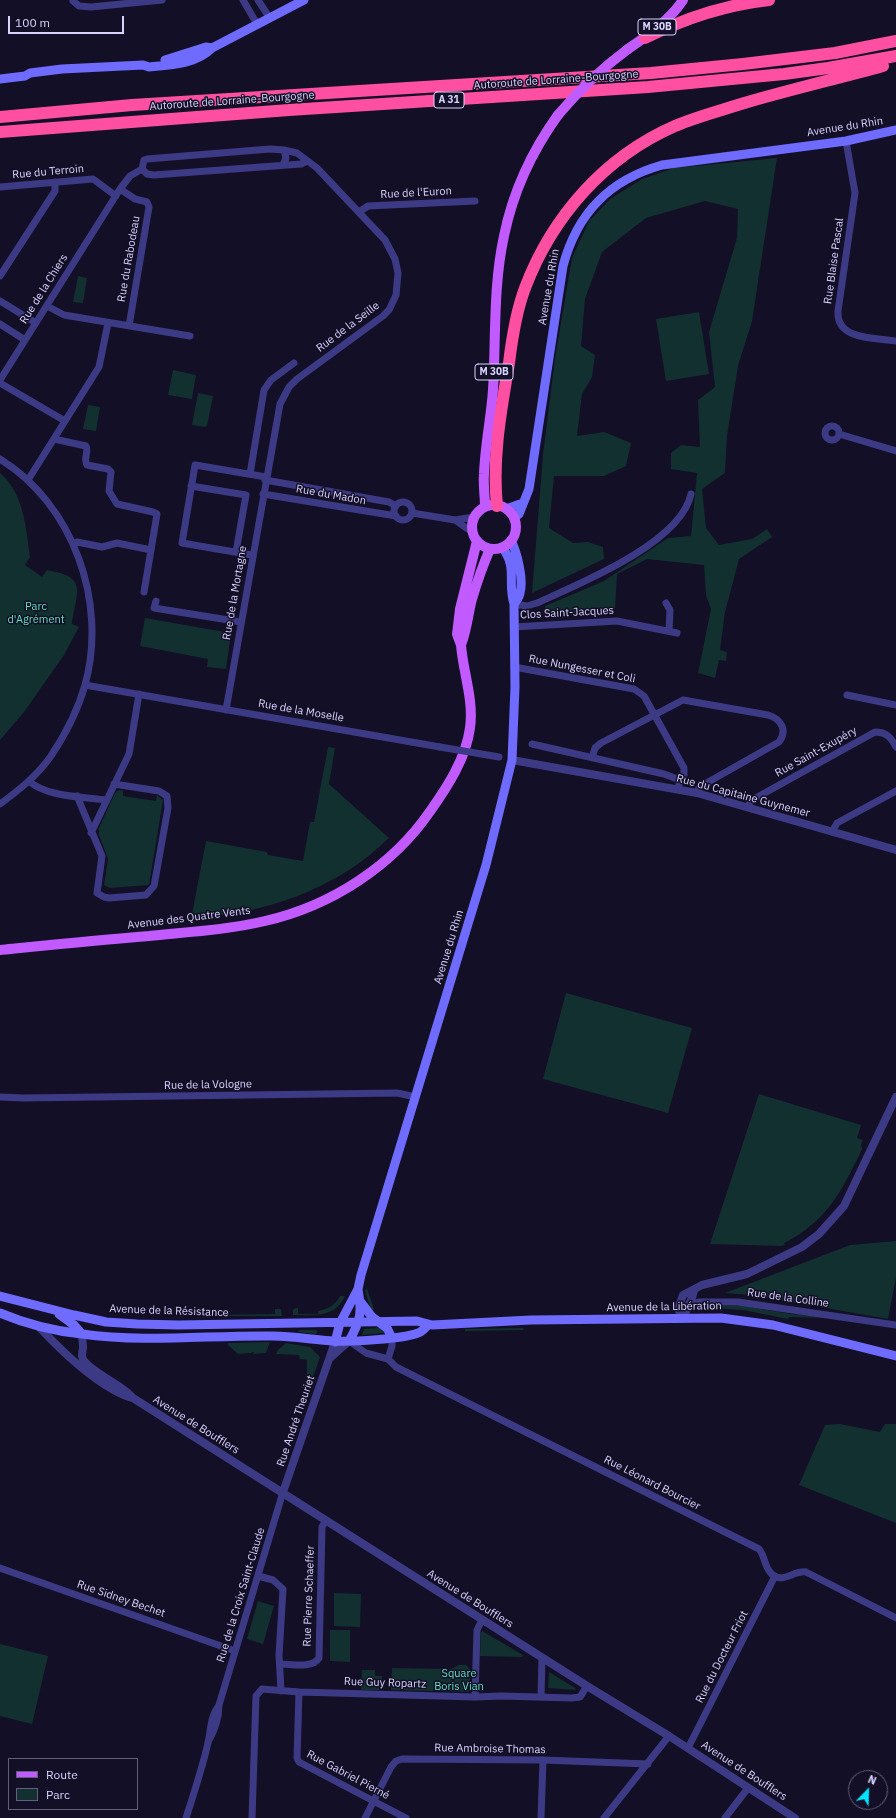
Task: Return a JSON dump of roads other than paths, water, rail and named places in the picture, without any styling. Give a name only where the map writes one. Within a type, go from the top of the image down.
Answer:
[{"type":"highway","points":[[645,38],[683,20],[705,12],[729,6],[769,0]]},
{"type":"highway","name":"Autoroute de Lorraine-Bourgogne","points":[[0,117],[132,105],[659,72],[827,54],[896,41]]},
{"type":"highway","name":"Autoroute de Lorraine-Bourgogne","points":[[0,132],[289,110],[648,87],[784,74],[896,56]]},
{"type":"highway","points":[[496,507],[494,484],[496,460],[511,346],[524,289],[545,244],[562,217],[580,195],[614,162],[656,135],[696,117],[896,62]]},
{"type":"main road","points":[[0,74],[24,71],[30,73],[95,67],[143,65],[147,62],[175,58],[206,47],[212,48],[304,0]]},
{"type":"main road","name":"M 30B","points":[[496,507],[484,474],[491,412],[498,277],[504,236],[514,200],[524,173],[539,144],[558,115],[586,83],[602,68],[645,38],[674,12],[683,0]]},
{"type":"main road","points":[[0,79],[25,76],[30,73]]},
{"type":"main road","name":"Avenue du Rhin","points":[[514,518],[519,514],[529,489],[563,266],[574,233],[594,204],[616,186],[633,176],[662,165],[846,141],[896,130]]},
{"type":"main road","points":[[496,507],[514,518],[515,530],[511,540],[502,547],[490,548],[477,541],[472,532],[474,517],[481,509],[523,503]]},
{"type":"main road","name":"Avenue du Rhin","points":[[511,540],[518,558],[521,584],[520,593],[514,604]]},
{"type":"main road","name":"Avenue des Quatre Vents","points":[[0,950],[188,932],[251,924],[279,917],[308,907],[341,891],[361,879],[399,847],[420,825],[440,797],[460,761],[468,737],[471,715],[461,645],[457,634],[460,609],[477,541]]},
{"type":"main road","name":"Avenue du Rhin","points":[[340,1323],[358,1289],[363,1268],[486,865],[512,760],[514,604],[511,592],[512,566],[502,547]]},
{"type":"main road","name":"Avenue des Quatre Vents","points":[[461,645],[466,632],[480,571],[490,548]]},
{"type":"main road","name":"Avenue du Rhin","points":[[358,1289],[360,1301],[359,1323]]},
{"type":"main road","name":"Avenue de la Résistance","points":[[0,1296],[55,1311],[106,1322],[179,1325],[340,1323]]},
{"type":"main road","points":[[360,1301],[372,1317],[387,1328],[392,1338]]},
{"type":"main road","points":[[55,1311],[72,1322],[82,1334]]},
{"type":"main road","name":"Avenue de la Résistance","points":[[0,1313],[38,1326],[95,1336],[274,1336],[335,1342]]},
{"type":"main road","name":"Avenue de la Libération","points":[[340,1323],[417,1321],[428,1325],[531,1320],[721,1318],[751,1321],[896,1356]]},
{"type":"main road","points":[[95,1336],[106,1328],[106,1322]]},
{"type":"main road","points":[[335,1342],[340,1323]]},
{"type":"main road","points":[[349,1341],[359,1323]]},
{"type":"main road","name":"Avenue de la Libération","points":[[335,1342],[392,1338],[419,1333],[428,1325]]},
{"type":"street","points":[[73,0],[80,6],[91,7],[162,0]]},
{"type":"street","points":[[243,0],[257,24]]},
{"type":"street","points":[[258,0],[270,17]]},
{"type":"street","name":"Rue Blaise Pascal","points":[[846,141],[855,193],[838,311],[839,322],[843,329],[850,333],[896,342]]},
{"type":"street","name":"Rue de la Seille","points":[[107,210],[130,176],[142,169],[143,161],[147,159],[262,150],[284,150],[301,155],[317,168],[385,240],[393,254],[398,278],[396,295],[389,310],[383,316],[297,379],[289,387],[278,409],[266,478]]},
{"type":"street","points":[[283,165],[286,158],[284,150]]},
{"type":"street","points":[[142,169],[147,174],[154,175],[301,164],[307,161]]},
{"type":"street","name":"Rue du Terroin","points":[[0,187],[94,179],[118,193]]},
{"type":"street","points":[[0,276],[55,191],[55,182]]},
{"type":"street","name":"Rue du Rabodeau","points":[[118,193],[147,202],[149,207],[128,326]]},
{"type":"street","name":"Rue de l'Euron","points":[[359,212],[368,206],[475,201]]},
{"type":"street","name":"Rue de la Chiers","points":[[0,381],[107,210]]},
{"type":"street","points":[[0,301],[36,323]]},
{"type":"street","points":[[47,306],[64,315],[190,336]]},
{"type":"street","points":[[28,480],[101,363],[108,323]]},
{"type":"street","points":[[0,324],[25,340]]},
{"type":"street","points":[[250,474],[264,390],[271,380],[294,362]]},
{"type":"street","points":[[0,381],[65,421]]},
{"type":"street","points":[[839,434],[896,451]]},
{"type":"street","points":[[54,439],[86,446],[88,448],[85,462],[87,465],[108,469],[111,472],[109,491],[117,504],[156,512],[157,517],[144,592]]},
{"type":"street","points":[[0,459],[28,480],[49,503],[60,519],[73,544],[86,580],[91,611],[91,648],[85,685],[75,712],[64,735],[51,756],[29,780],[0,804]]},
{"type":"street","name":"Rue du Madon","points":[[191,486],[195,465],[250,474],[389,502],[396,506]]},
{"type":"street","name":"Rue de la Mortagne","points":[[226,710],[266,478]]},
{"type":"street","points":[[236,552],[246,495],[191,486],[182,543],[252,555]]},
{"type":"street","name":"Rue du Madon","points":[[263,494],[396,516]]},
{"type":"street","points":[[514,604],[527,606],[538,603],[599,576],[634,555],[662,535],[678,518],[686,507],[691,494]]},
{"type":"street","points":[[401,503],[407,503],[411,507],[412,513],[410,518],[405,520],[396,516],[394,511],[396,506],[401,503]]},
{"type":"street","points":[[412,513],[455,520],[474,517]]},
{"type":"street","points":[[455,520],[472,532]]},
{"type":"street","points":[[73,544],[77,542],[102,547],[116,543],[151,550]]},
{"type":"street","points":[[156,601],[154,608],[241,622]]},
{"type":"street","points":[[666,603],[670,610],[669,631]]},
{"type":"street","name":"Clos Saint-Jacques","points":[[514,627],[617,621],[677,633]]},
{"type":"street","name":"Rue Nungesser et Coli","points":[[514,667],[634,689],[640,692],[644,696],[684,768],[684,775],[680,780],[678,789]]},
{"type":"street","name":"Rue de la Moselle","points":[[85,685],[512,760]]},
{"type":"street","points":[[91,833],[129,754],[139,694]]},
{"type":"street","points":[[847,695],[896,705]]},
{"type":"street","points":[[592,758],[595,748],[601,743],[679,700],[687,699],[776,717],[784,731],[780,742],[710,781],[699,788],[697,793]]},
{"type":"street","name":"Rue Saint-Exupéry","points":[[748,808],[752,800],[875,732],[888,735],[896,747]]},
{"type":"street","points":[[532,744],[657,772],[680,780]]},
{"type":"street","name":"Rue du Capitaine Guynemer","points":[[512,760],[697,793],[896,850]]},
{"type":"street","points":[[29,780],[35,786],[49,792],[107,800]]},
{"type":"street","points":[[77,796],[91,833],[102,856],[98,893],[109,898],[146,895],[152,890],[156,875],[168,808],[165,794],[160,791],[114,784]]},
{"type":"street","points":[[832,832],[837,823],[896,791]]},
{"type":"street","name":"Rue de la Vologne","points":[[0,1097],[23,1098],[397,1093],[416,1097]]},
{"type":"street","points":[[683,1318],[678,1309],[683,1295],[706,1284],[747,1274],[802,1247],[822,1231],[844,1206],[896,1097]]},
{"type":"street","points":[[683,1318],[694,1290]]},
{"type":"street","name":"Rue de la Colline","points":[[678,1309],[689,1304],[699,1302],[758,1304],[896,1325]]},
{"type":"street","name":"Avenue de Boufflers","points":[[38,1326],[61,1350],[86,1372],[124,1396],[133,1398],[283,1492],[542,1658],[688,1748],[795,1818]]},
{"type":"street","name":"Avenue de Boufflers","points":[[82,1334],[82,1356],[84,1361],[98,1373],[128,1391],[133,1398]]},
{"type":"street","points":[[83,1348],[95,1336]]},
{"type":"street","points":[[349,1341],[366,1353],[388,1359],[392,1346],[392,1338]]},
{"type":"street","name":"Rue André Theuriet","points":[[329,1359],[349,1341]]},
{"type":"street","name":"Rue André Theuriet","points":[[283,1492],[335,1342]]},
{"type":"street","name":"Rue Léonard Bourcier","points":[[388,1359],[396,1367],[759,1549],[763,1554],[768,1569],[775,1576]]},
{"type":"street","name":"Rue de la Croix Saint-Claude","points":[[186,1818],[208,1742],[214,1731],[219,1716],[219,1705],[283,1492]]},
{"type":"street","name":"Rue Pierre Schaeffer","points":[[281,1664],[310,1665],[316,1662],[319,1658],[322,1527],[326,1520]]},
{"type":"street","name":"Rue Sidney Bechet","points":[[0,1568],[236,1651]]},
{"type":"street","points":[[775,1576],[784,1578],[800,1572],[806,1572],[896,1618]]},
{"type":"street","points":[[258,1576],[273,1580],[283,1589],[280,1655],[281,1691]]},
{"type":"street","name":"Rue du Docteur Friot","points":[[688,1748],[775,1576]]},
{"type":"street","points":[[474,1697],[477,1630],[482,1620]]},
{"type":"street","points":[[542,1658],[542,1697]]},
{"type":"street","name":"Rue Guy Ropartz","points":[[252,1818],[256,1696],[262,1688],[299,1692],[474,1697],[576,1698],[581,1695],[587,1686]]},
{"type":"street","name":"Rue Gabriel Pierné","points":[[299,1692],[297,1758],[299,1762],[406,1818]]},
{"type":"street","points":[[604,1818],[669,1736]]},
{"type":"street","name":"Rue Ambroise Thomas","points":[[365,1818],[393,1764],[402,1759],[543,1760],[648,1764]]},
{"type":"street","points":[[541,1818],[543,1760]]},
{"type":"street","points":[[725,1818],[748,1788]]},
{"type":"park label","name":"Parc d'Agrément","points":[[36,613]]},
{"type":"park label","name":"Square Boris Vian","points":[[459,1680]]}]
